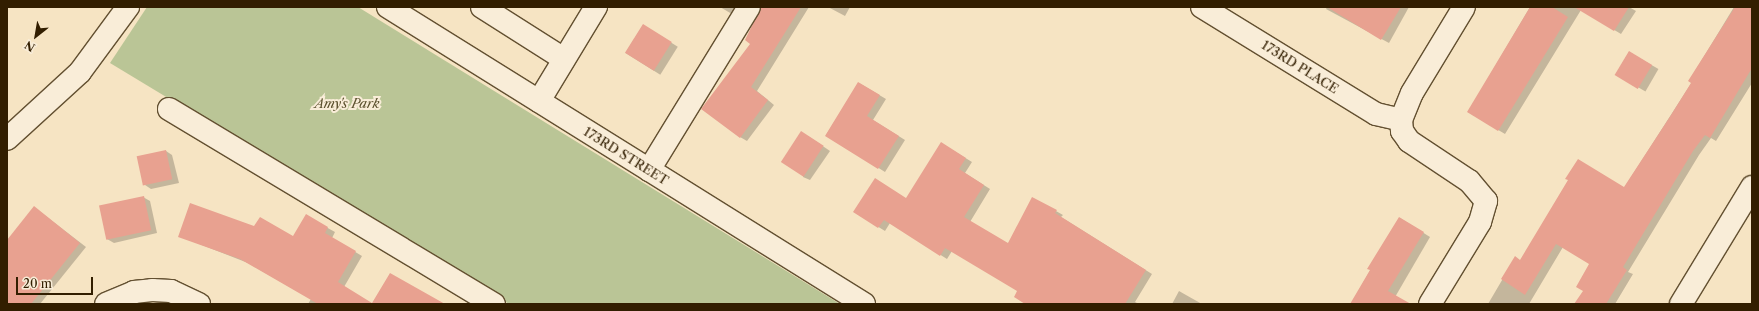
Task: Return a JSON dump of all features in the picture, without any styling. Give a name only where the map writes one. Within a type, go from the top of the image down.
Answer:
[{"type":"street","points":[[7,139],[80,72],[128,7]]},
{"type":"street","name":"173RD STREET","points":[[388,7],[864,304]]},
{"type":"street","points":[[482,7],[564,59]]},
{"type":"street","points":[[539,101],[596,7]]},
{"type":"street","points":[[649,170],[749,7]]},
{"type":"street","name":"173RD PLACE","points":[[1202,7],[1376,114],[1401,120]]},
{"type":"street","points":[[1430,304],[1480,222],[1486,200],[1469,181],[1409,141],[1402,131],[1401,120],[1412,93],[1464,7]]},
{"type":"street","points":[[169,109],[494,304]]},
{"type":"street","points":[[1681,304],[1752,186]]},
{"type":"street","points":[[106,304],[134,292],[171,291],[199,304]]},
{"type":"green space","name":"Amy's Park","points":[[147,7],[358,7],[840,304],[509,304],[110,63]]},
{"type":"building","points":[[761,7],[801,7],[751,87],[768,100],[740,138],[701,109],[750,44],[745,40]]},
{"type":"building","points":[[1327,7],[1401,7],[1381,40]]},
{"type":"building","points":[[1530,7],[1552,7],[1568,17],[1498,131],[1467,112]]},
{"type":"building","points":[[1574,7],[1629,7],[1614,31]]},
{"type":"building","points":[[1735,7],[1752,7],[1752,68],[1710,138],[1705,135],[1693,151],[1623,267],[1627,270],[1606,304],[1574,304],[1583,291],[1576,287],[1589,264],[1556,244],[1525,295],[1501,279],[1515,256],[1520,260],[1568,180],[1565,179],[1578,159],[1624,187],[1691,83],[1688,81]]},
{"type":"building","points":[[643,24],[672,42],[654,71],[625,53]]},
{"type":"building","points":[[1629,51],[1652,65],[1638,89],[1615,75]]},
{"type":"building","points":[[858,82],[880,95],[867,116],[899,136],[878,169],[825,136]]},
{"type":"building","points":[[801,131],[824,146],[803,177],[781,162]]},
{"type":"building","points":[[941,142],[966,158],[959,169],[984,185],[964,217],[1008,243],[1032,197],[1057,210],[1055,213],[1146,270],[1125,304],[1025,304],[1014,297],[1017,291],[945,248],[940,256],[884,220],[878,228],[853,212],[875,178],[906,198]]},
{"type":"building","points":[[166,150],[172,179],[143,186],[137,156]]},
{"type":"building","points":[[144,196],[151,230],[106,240],[99,206]]},
{"type":"building","points":[[190,203],[254,226],[260,217],[293,236],[306,214],[328,227],[325,233],[356,251],[338,282],[372,303],[390,273],[445,304],[318,304],[240,259],[178,237]]},
{"type":"building","points":[[34,206],[80,243],[31,304],[7,304],[7,240]]},
{"type":"building","points":[[1399,217],[1424,232],[1388,291],[1411,304],[1350,304],[1370,270],[1367,269]]}]
